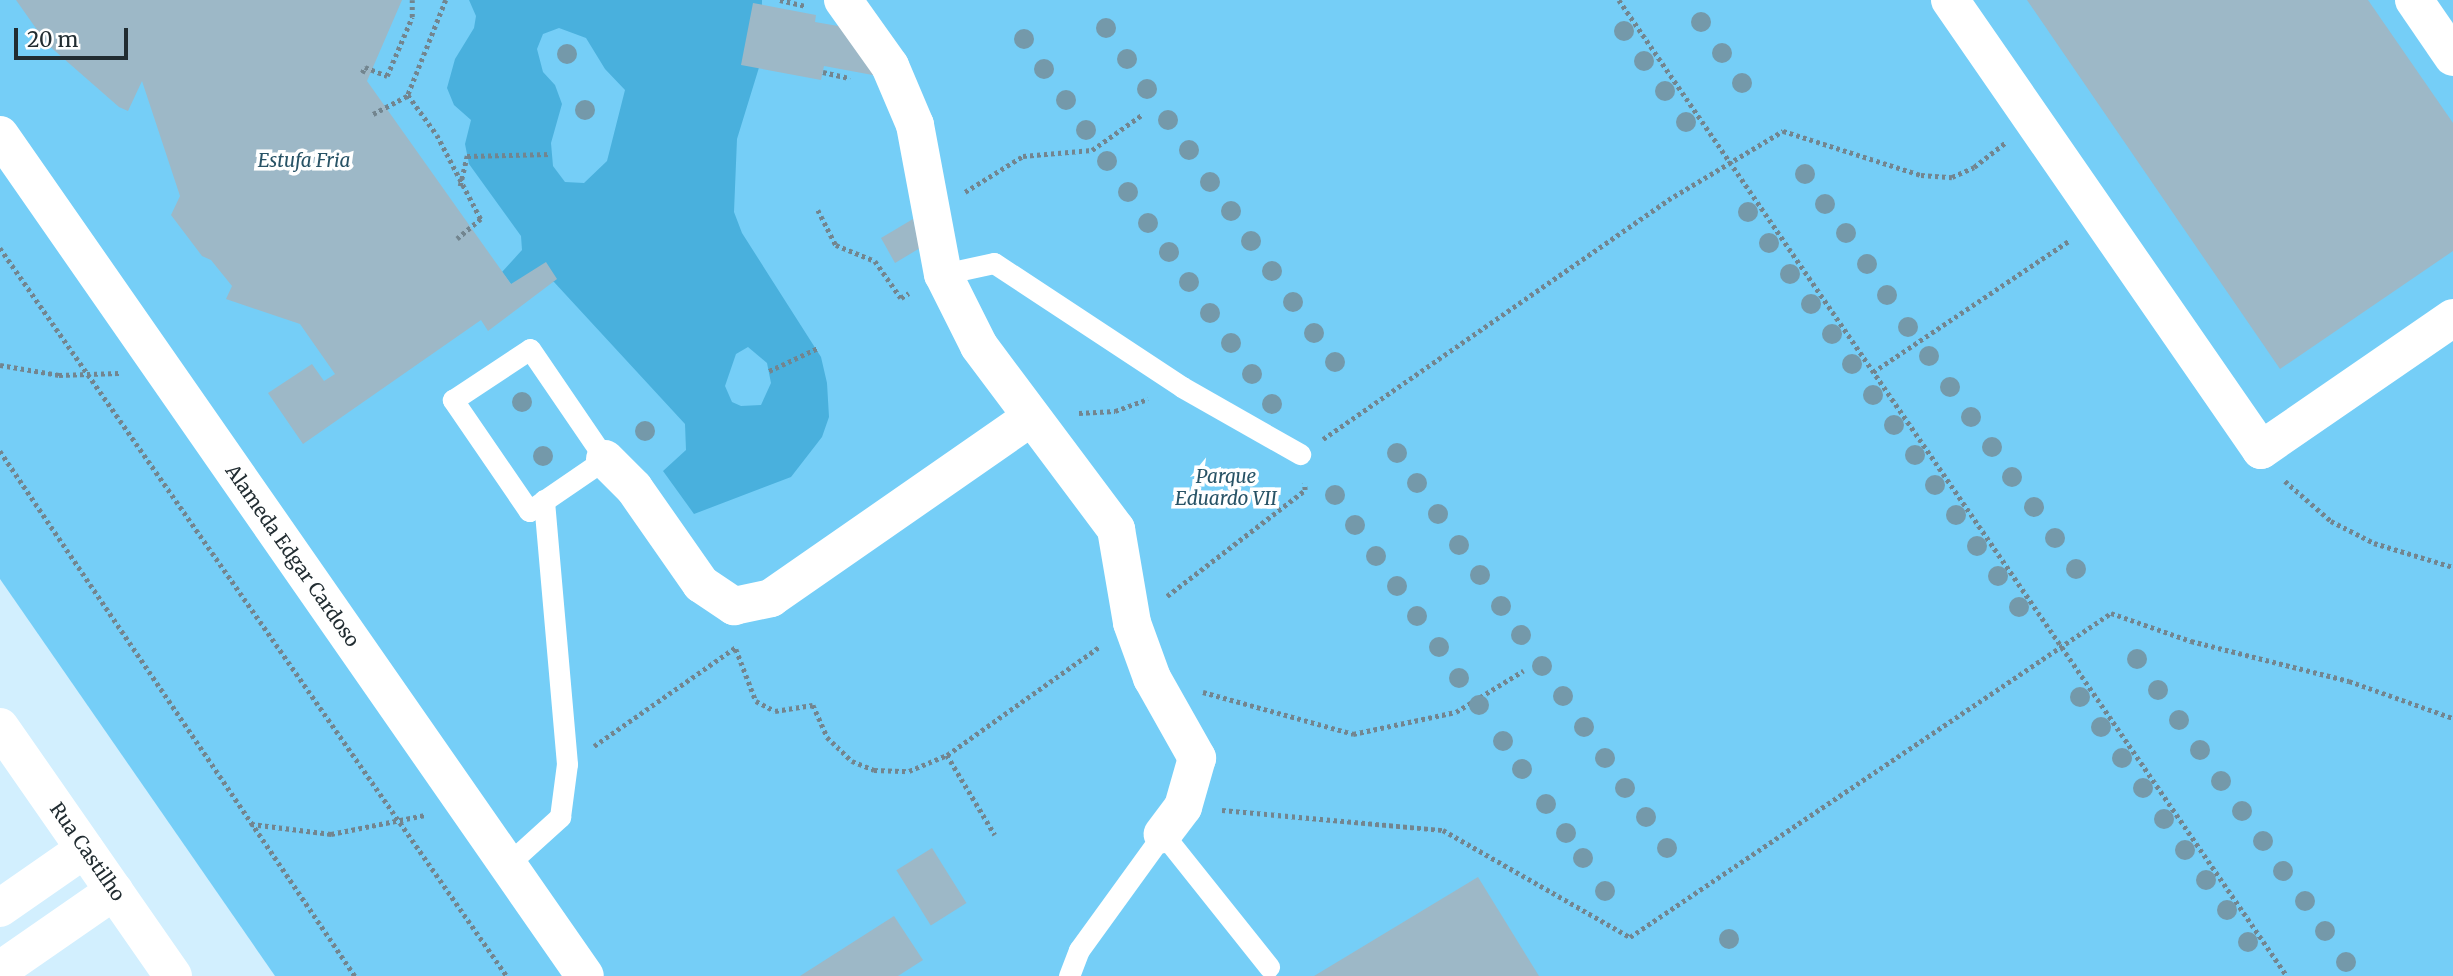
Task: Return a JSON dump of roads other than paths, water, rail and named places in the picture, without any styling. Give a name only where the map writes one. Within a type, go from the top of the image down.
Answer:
[{"type":"street","points":[[1950,0],[2261,450],[2453,318]]},
{"type":"street","points":[[2414,0],[2453,57]]},
{"type":"street","points":[[826,7],[890,66],[915,125],[943,274],[979,346],[1116,529],[1132,623],[1152,678],[1197,758],[1173,820]]},
{"type":"street","name":"Alameda Edgar Cardoso","points":[[0,135],[585,976]]},
{"type":"street","points":[[606,459],[634,488],[701,584],[734,606],[771,598],[1031,417]]},
{"type":"street","name":"Rua Castilho","points":[[0,727],[173,976]]},
{"type":"street","points":[[0,908],[85,849]]},
{"type":"street","points":[[0,970],[114,891]]},
{"type":"lane","points":[[943,274],[995,264],[1182,387],[1300,454]]},
{"type":"lane","points":[[530,349],[606,459],[544,500],[529,510],[453,400],[530,349]]},
{"type":"lane","points":[[507,865],[559,817],[568,764],[544,500]]},
{"type":"lane","points":[[1069,976],[1079,950],[1173,820],[1269,967]]},
{"type":"park label","name":"Estufa Fria","points":[[304,161]]},
{"type":"park label","name":"Parque Eduardo VII","points":[[1226,488]]}]
